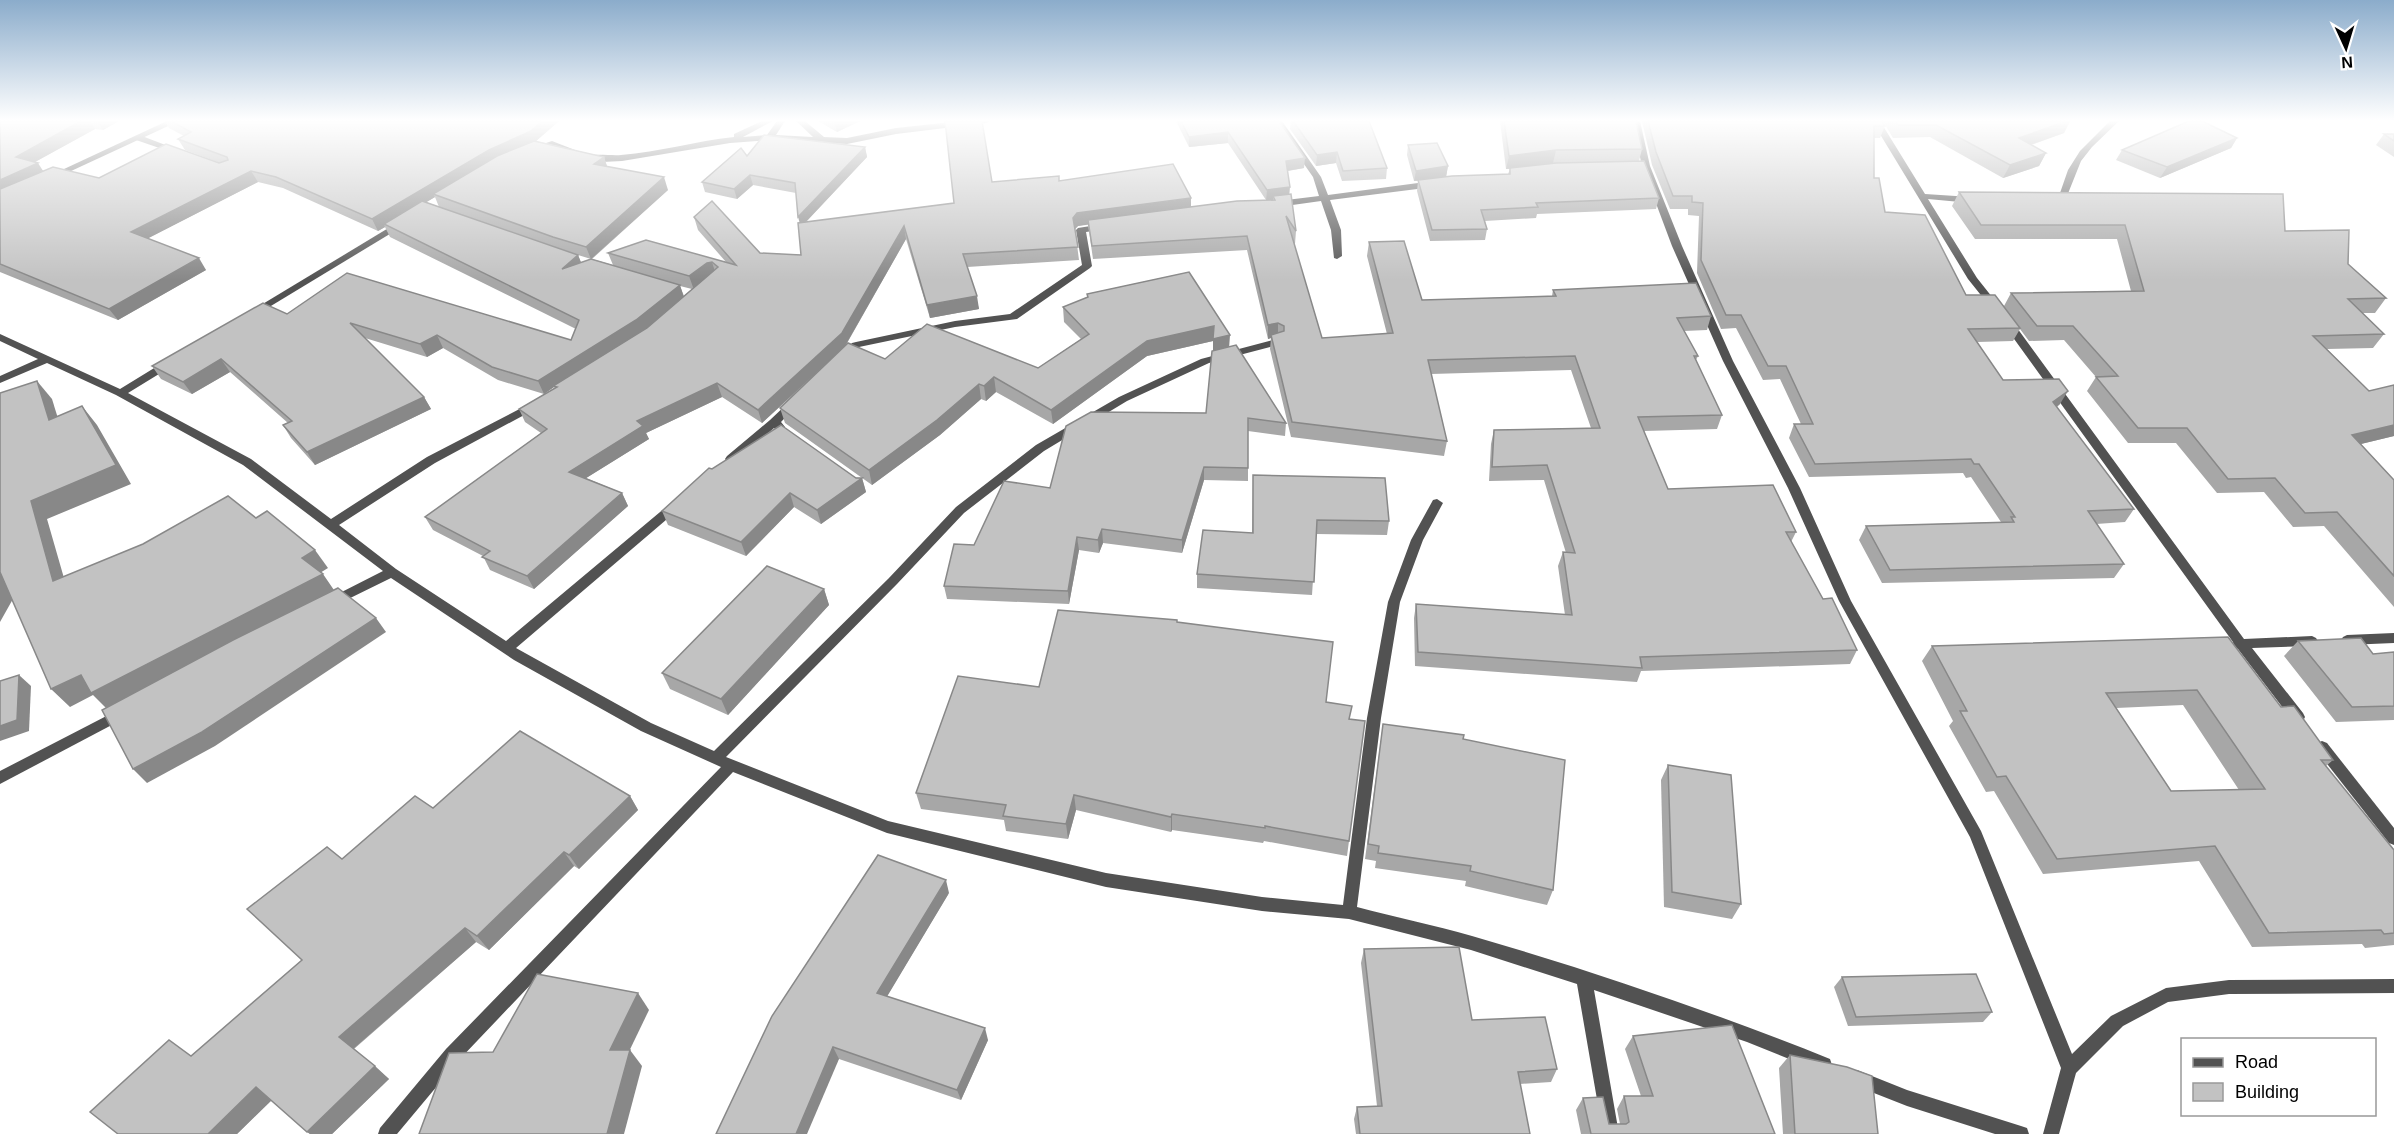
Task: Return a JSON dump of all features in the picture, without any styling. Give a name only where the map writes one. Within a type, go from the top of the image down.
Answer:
[{"type":"street","points":[[43,180],[57,174]]},
{"type":"street","points":[[1315,174],[1336,230],[1337,256]]},
{"type":"street","points":[[1645,174],[1728,361],[1794,488],[1845,601],[1976,835],[2069,1068]]},
{"type":"street","points":[[1908,174],[1973,279],[2050,379],[2238,644],[2303,724]]},
{"type":"street","points":[[2042,203],[2052,202],[2064,194],[2069,174]]},
{"type":"street","points":[[1267,206],[1441,183]]},
{"type":"street","points":[[1922,196],[1977,200]]},
{"type":"street","points":[[240,321],[408,219]]},
{"type":"street","points":[[840,360],[856,345],[955,324],[1013,317],[1087,266],[1081,230],[1116,225]]},
{"type":"street","points":[[0,337],[120,393],[191,434],[247,462],[392,572],[507,648],[645,727],[731,765],[887,827],[1107,880],[1262,904],[1348,912],[1471,943],[1747,1034],[1907,1098],[2021,1134]]},
{"type":"street","points":[[716,758],[960,510],[1040,448],[1123,399],[1205,361],[1277,342]]},
{"type":"street","points":[[120,393],[180,357]]},
{"type":"street","points":[[0,380],[47,359]]},
{"type":"street","points":[[720,468],[774,423],[798,399]]},
{"type":"street","points":[[329,526],[430,460],[543,400]]},
{"type":"street","points":[[774,423],[792,436]]},
{"type":"street","points":[[507,648],[685,498]]},
{"type":"street","points":[[1348,912],[1374,718],[1394,602],[1417,540],[1437,502]]},
{"type":"street","points":[[321,608],[392,572]]},
{"type":"street","points":[[2238,644],[2394,638]]},
{"type":"street","points":[[0,778],[136,705]]},
{"type":"street","points":[[2317,742],[2394,839]]},
{"type":"street","points":[[386,1134],[452,1055],[731,765]]},
{"type":"street","points":[[1584,979],[1611,1134]]},
{"type":"street","points":[[2051,1134],[2069,1068],[2117,1021],[2166,994],[2229,987],[2394,986]]},
{"type":"building","points":[[0,174],[14,174],[0,180]]},
{"type":"building","points":[[36,174],[82,174],[99,178],[107,174],[245,174],[131,232],[199,258],[109,309],[0,264],[0,189]]},
{"type":"building","points":[[263,174],[448,174],[372,219],[276,177]]},
{"type":"building","points":[[467,174],[647,174],[664,177],[586,247],[433,194]]},
{"type":"building","points":[[711,174],[839,174],[798,217],[795,183],[750,175],[734,189],[702,182]]},
{"type":"building","points":[[951,174],[991,174],[992,182],[1059,176],[1059,181],[1106,174],[1178,174],[1191,198],[1077,213],[1073,218],[1078,247],[963,254],[977,296],[927,305],[904,226],[842,333],[758,410],[717,383],[637,421],[643,426],[569,472],[622,493],[527,576],[482,557],[490,551],[425,517],[547,429],[519,409],[647,328],[718,267],[712,262],[707,263],[689,276],[608,253],[646,240],[736,265],[694,217],[712,201],[760,253],[801,255],[798,223],[954,203]]},
{"type":"building","points":[[1256,174],[1288,174],[1290,187],[1267,190]]},
{"type":"building","points":[[1510,174],[1649,174],[1659,198],[1536,203],[1538,207],[1481,210],[1487,229],[1432,230],[1418,180]]},
{"type":"building","points":[[1664,174],[1874,174],[1874,178],[1879,178],[1885,212],[1925,215],[1966,295],[1995,295],[2020,328],[1968,329],[2003,380],[2059,379],[2068,391],[2053,402],[2134,509],[2088,511],[2124,564],[1890,570],[1866,526],[2014,522],[2011,517],[2015,517],[1979,464],[1974,464],[1971,459],[1815,464],[1794,424],[1813,424],[1786,366],[1768,366],[1741,315],[1726,315],[1701,260],[1703,203],[1692,202],[1692,196],[1673,196]]},
{"type":"building","points":[[1959,192],[2283,194],[2285,231],[2349,230],[2348,264],[2386,298],[2348,299],[2384,334],[2313,336],[2369,391],[2394,385],[2394,425],[2352,435],[2394,480],[2394,576],[2337,512],[2305,513],[2275,478],[2228,479],[2187,428],[2138,428],[2096,377],[2118,376],[2073,326],[2037,326],[2011,293],[2144,291],[2125,225],[1981,225]]},
{"type":"building","points":[[1291,194],[1296,231],[1286,216],[1322,338],[1393,333],[1369,242],[1404,241],[1422,300],[1556,296],[1553,290],[1696,283],[1711,316],[1677,318],[1698,356],[1694,356],[1722,415],[1638,417],[1668,489],[1773,485],[1796,532],[1786,532],[1823,599],[1832,598],[1857,650],[1640,657],[1642,668],[1418,652],[1416,604],[1572,615],[1563,552],[1575,553],[1547,465],[1492,467],[1494,430],[1600,428],[1575,356],[1428,360],[1447,441],[1292,422],[1271,335],[1284,331],[1284,326],[1278,323],[1268,325],[1247,236],[1092,246],[1088,220],[1237,201],[1275,200],[1273,196]]},
{"type":"building","points":[[422,201],[578,255],[562,269],[591,259],[680,285],[636,320],[538,381],[492,367],[437,335],[420,344],[350,323],[424,397],[307,452],[283,425],[292,421],[221,359],[183,382],[152,366],[263,303],[287,314],[347,273],[571,340],[579,320],[384,224]]},
{"type":"building","points":[[1189,272],[1230,335],[1213,339],[1214,326],[1147,341],[1051,410],[994,377],[984,386],[979,384],[937,420],[869,470],[780,408],[848,343],[885,359],[927,324],[1038,368],[1089,334],[1063,307],[1088,297],[1087,294]]},
{"type":"building","points":[[1236,345],[1286,423],[1248,418],[1248,468],[1204,467],[1182,540],[1102,529],[1098,540],[1077,537],[1068,591],[944,586],[954,544],[974,545],[1004,481],[1050,488],[1066,426],[1091,412],[1206,413],[1212,351]]},
{"type":"building","points":[[37,381],[49,420],[82,406],[116,465],[31,501],[53,581],[143,544],[228,496],[256,518],[267,511],[315,550],[302,558],[323,574],[91,693],[81,675],[51,689],[0,572],[0,393]]},
{"type":"building","points":[[781,425],[856,478],[862,478],[817,510],[790,493],[741,542],[662,511],[709,468],[712,469]]},
{"type":"building","points":[[1253,475],[1385,478],[1389,521],[1317,520],[1314,582],[1197,574],[1203,530],[1253,533]]},
{"type":"building","points":[[767,566],[824,589],[721,699],[662,673]]},
{"type":"building","points":[[338,588],[376,618],[202,732],[133,769],[102,710],[233,640]]},
{"type":"building","points":[[1058,610],[1177,620],[1177,622],[1333,642],[1326,702],[1352,706],[1349,719],[1365,721],[1349,841],[1265,826],[1265,828],[1172,814],[1171,817],[1074,795],[1066,824],[1003,816],[1006,805],[916,793],[958,676],[1039,687]]},
{"type":"building","points":[[2228,637],[2281,707],[2294,706],[2333,760],[2321,760],[2394,850],[2394,933],[2384,934],[2381,930],[2269,933],[2215,846],[2057,859],[2006,776],[1997,777],[1960,711],[1967,711],[1932,646]],"holes":[[[2197,690],[2265,789],[2171,791],[2106,693]]]},
{"type":"building","points":[[2361,638],[2373,654],[2394,652],[2394,706],[2352,707],[2298,641]]},
{"type":"building","points":[[19,675],[17,720],[0,726],[0,681]]},
{"type":"building","points":[[1383,724],[1464,735],[1463,739],[1565,760],[1553,890],[1470,871],[1471,866],[1378,853],[1379,846],[1368,844]]},
{"type":"building","points":[[520,731],[630,796],[569,855],[564,852],[477,936],[465,928],[339,1037],[375,1066],[307,1132],[256,1087],[208,1134],[118,1134],[90,1112],[169,1040],[191,1056],[302,960],[247,909],[327,847],[342,859],[415,796],[433,808]]},
{"type":"building","points":[[1668,765],[1731,775],[1741,904],[1672,892]]},
{"type":"building","points":[[878,855],[946,880],[877,993],[985,1028],[957,1090],[833,1047],[796,1134],[716,1134],[772,1016]]},
{"type":"building","points":[[1459,947],[1472,1020],[1545,1017],[1557,1069],[1518,1072],[1530,1134],[1360,1134],[1357,1107],[1382,1106],[1364,949]]},
{"type":"building","points":[[537,974],[638,993],[610,1050],[630,1050],[607,1134],[419,1134],[449,1053],[493,1052]]},
{"type":"building","points":[[1976,974],[1992,1012],[1856,1017],[1842,977]]},
{"type":"building","points":[[1732,1025],[1775,1134],[1591,1134],[1583,1098],[1603,1097],[1609,1124],[1626,1124],[1629,1122],[1624,1096],[1653,1096],[1633,1036]]},
{"type":"building","points":[[1790,1055],[1847,1067],[1872,1076],[1878,1134],[1795,1134]]}]
